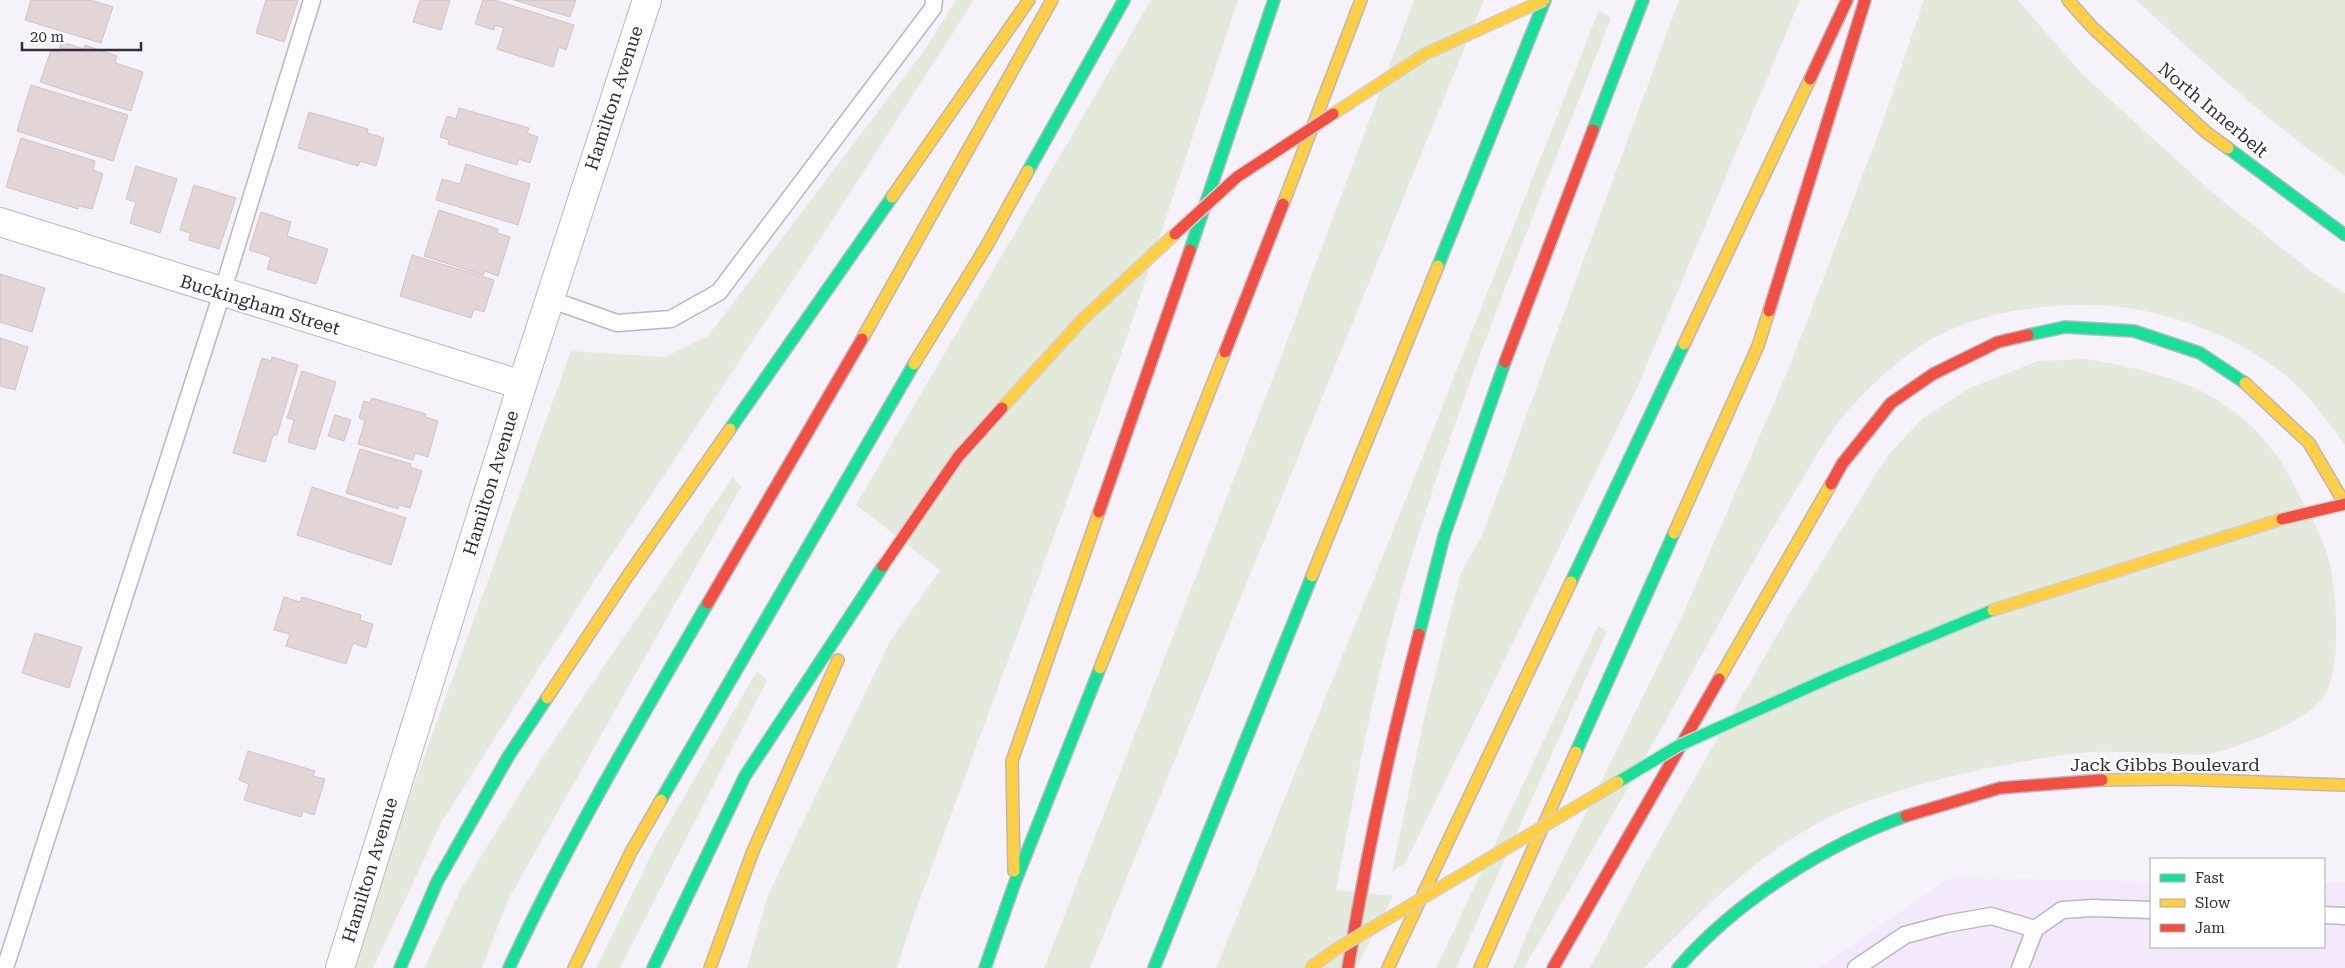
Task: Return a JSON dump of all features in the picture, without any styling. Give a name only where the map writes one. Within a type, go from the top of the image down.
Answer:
[{"type":"main road","points":[[400,968],[437,882],[508,756],[627,577],[1029,0]]},
{"type":"main road","points":[[509,968],[542,897],[614,764],[881,306],[1052,0]]},
{"type":"main road","points":[[574,968],[631,852],[887,408],[986,247],[1124,0]]},
{"type":"main road","points":[[1014,885],[1012,760],[1235,122],[1274,0]]},
{"type":"main road","points":[[985,968],[1014,885],[1250,289],[1360,0]]},
{"type":"main road","points":[[653,968],[745,776],[883,566],[958,457],[1076,326],[1237,177],[1425,54],[1544,0]]},
{"type":"main road","points":[[1154,968],[1544,0]]},
{"type":"main road","points":[[1348,968],[1362,882],[1394,731],[1444,536],[1520,319],[1644,0]]},
{"type":"main road","points":[[1388,968],[1847,0]]},
{"type":"main road","points":[[1480,968],[1758,346],[1865,0]]},
{"type":"main road","name":"North Innerbelt","points":[[2068,0],[2094,28],[2207,133],[2345,235]]},
{"type":"main road","points":[[1310,968],[1335,950],[1678,746],[1828,678],[1988,612],[2271,521],[2345,504],[2308,443],[2250,386],[2200,353],[2134,331],[2065,327],[1998,342],[1933,374],[1891,403],[1842,464],[1553,968]]},
{"type":"main road","points":[[710,968],[727,912],[789,763],[883,566]]},
{"type":"main road","name":"Jack Gibbs Boulevard","points":[[1678,968],[1695,947],[1758,895],[1792,870],[1832,848],[1916,810],[2003,787],[2060,782],[2117,779],[2345,785]]},
{"type":"street","name":"Hamilton Avenue","points":[[340,968],[549,299],[646,0]]},
{"type":"street","name":"Buckingham Street","points":[[0,222],[222,293],[522,385]]},
{"type":"lane","points":[[6,968],[222,293],[312,0]]},
{"type":"lane","points":[[549,299],[616,323],[671,319],[719,292],[933,8],[934,0]]},
{"type":"lane","points":[[2020,968],[2035,930],[2062,910],[2093,908],[2150,910]]},
{"type":"lane","points":[[2325,915],[2345,916]]},
{"type":"lane","points":[[1856,968],[1905,935],[1946,924],[1991,916],[2035,930]]},
{"type":"shaded area","points":[[1948,879],[2150,881],[2150,948],[2325,948],[2325,883],[2345,883],[2345,968],[1818,968]]},
{"type":"green space","points":[[956,0],[974,0],[828,227],[598,575],[441,823],[373,968],[353,968],[389,854],[571,351],[665,357],[708,336],[923,52]]},
{"type":"green space","points":[[1151,0],[1238,0],[1121,354],[913,918],[897,968],[747,968],[768,895],[890,641],[940,570],[856,505]]},
{"type":"green space","points":[[1414,0],[1484,0],[1090,968],[1044,968],[1277,368]]},
{"type":"green space","points":[[1679,0],[1800,0],[1637,388],[1406,862],[1392,872],[1423,723],[1461,572],[1482,536]]},
{"type":"green space","points":[[1924,0],[2018,0],[2082,74],[2214,194],[2313,273],[2345,293],[2345,445],[2310,399],[2268,362],[2211,332],[2170,317],[2149,312],[2103,305],[2048,306],[2019,310],[1990,316],[1963,325],[1938,336],[1916,349],[1895,364],[1866,391],[1840,420],[1827,439],[1735,594],[1643,761],[1524,968],[1513,968],[1532,922],[1681,619],[1791,363],[1881,127]]},
{"type":"green space","points":[[2136,0],[2345,0],[2345,176],[2264,114]]},
{"type":"green space","points":[[1599,10],[1611,18],[1499,303],[1447,447],[1401,593],[1381,666],[1336,890],[1393,896],[1356,968],[1216,968],[1401,511]]},
{"type":"green space","points":[[2087,359],[2116,364],[2169,378],[2218,400],[2240,416],[2260,435],[2279,459],[2320,535],[2326,550],[2332,578],[2336,612],[2336,648],[2331,680],[2326,693],[2318,703],[2306,714],[2272,732],[2254,740],[2207,754],[2077,753],[1976,771],[1926,783],[1877,798],[1843,811],[1779,847],[1723,892],[1644,968],[1590,968],[1643,868],[1788,616],[1888,455],[1922,419],[1968,389],[2038,361]]},
{"type":"green space","points":[[733,477],[741,487],[508,900],[482,968],[424,968],[461,889],[541,759]]},
{"type":"green space","points":[[1598,626],[1607,631],[1456,968],[1436,968]]},
{"type":"green space","points":[[757,671],[767,680],[620,968],[596,968],[655,847]]},
{"type":"building","points":[[31,0],[91,0],[113,7],[101,43],[25,20]]},
{"type":"building","points":[[266,0],[298,0],[284,42],[256,33]]},
{"type":"building","points":[[420,0],[450,0],[441,30],[413,22]]},
{"type":"building","points":[[483,0],[494,0],[574,25],[566,50],[559,47],[553,67],[497,49],[504,28],[495,25],[494,30],[475,24]]},
{"type":"building","points":[[514,0],[576,0],[570,17]]},
{"type":"building","points":[[62,42],[84,49],[85,45],[117,56],[115,63],[143,72],[131,111],[40,82],[51,50],[58,52]]},
{"type":"building","points":[[31,85],[128,115],[113,161],[17,131]]},
{"type":"building","points":[[459,108],[529,128],[527,133],[538,137],[530,163],[519,159],[517,165],[448,144],[449,140],[440,137],[447,116],[456,119]]},
{"type":"building","points":[[309,112],[368,129],[367,133],[384,138],[376,166],[360,161],[358,166],[298,148]]},
{"type":"building","points":[[21,138],[95,161],[93,170],[103,174],[92,209],[79,206],[78,209],[6,187]]},
{"type":"building","points":[[466,164],[530,184],[518,225],[436,200],[442,179],[460,184]]},
{"type":"building","points":[[136,166],[177,179],[160,233],[130,223],[136,202],[126,199]]},
{"type":"building","points":[[194,185],[236,198],[219,249],[189,240],[191,233],[180,230]]},
{"type":"building","points":[[439,210],[498,229],[497,233],[510,237],[498,276],[485,271],[483,275],[424,256]]},
{"type":"building","points":[[261,212],[291,222],[287,236],[328,249],[316,284],[267,269],[271,257],[249,250]]},
{"type":"building","points":[[412,255],[494,280],[484,312],[474,309],[471,318],[400,296]]},
{"type":"building","points":[[0,274],[45,288],[32,332],[0,322]]},
{"type":"building","points":[[0,338],[28,347],[15,390],[0,386]]},
{"type":"building","points":[[272,357],[298,365],[277,435],[273,435],[265,462],[233,453],[262,358],[271,361]]},
{"type":"building","points":[[302,371],[336,382],[315,450],[288,442],[294,420],[287,418]]},
{"type":"building","points":[[372,398],[426,414],[425,417],[438,421],[428,457],[415,453],[413,460],[358,444],[365,421],[359,418],[364,401],[370,403]]},
{"type":"building","points":[[335,415],[351,420],[344,441],[328,436]]},
{"type":"building","points":[[360,449],[411,464],[410,467],[422,471],[410,508],[399,505],[398,509],[346,493]]},
{"type":"building","points":[[312,487],[406,518],[391,565],[297,535]]},
{"type":"building","points":[[284,597],[300,602],[302,597],[361,615],[360,620],[373,624],[366,648],[353,643],[346,664],[286,646],[290,634],[274,630]]},
{"type":"building","points":[[35,633],[82,647],[69,688],[22,673]]},
{"type":"building","points":[[248,751],[315,771],[313,776],[325,779],[314,815],[303,811],[301,817],[244,800],[249,784],[239,780]]},
{"type":"traffic: fast","points":[[1028,171],[1124,0]]},
{"type":"traffic: fast","points":[[1190,250],[1274,0]]},
{"type":"traffic: fast","points":[[1438,266],[1545,0]]},
{"type":"traffic: fast","points":[[1593,130],[1643,0]]},
{"type":"traffic: fast","points":[[2228,148],[2345,235]]},
{"type":"traffic: fast","points":[[730,429],[892,197]]},
{"type":"traffic: fast","points":[[2028,335],[2065,327],[2134,331],[2200,353],[2245,383]]},
{"type":"traffic: fast","points":[[1571,582],[1684,344]]},
{"type":"traffic: fast","points":[[1419,634],[1444,536],[1505,362]]},
{"type":"traffic: fast","points":[[661,800],[914,364]]},
{"type":"traffic: fast","points":[[1576,752],[1674,533]]},
{"type":"traffic: fast","points":[[653,968],[745,776],[883,566]]},
{"type":"traffic: fast","points":[[1154,968],[1312,576]]},
{"type":"traffic: fast","points":[[509,968],[579,829],[708,603]]},
{"type":"traffic: fast","points":[[1618,782],[1678,746],[1829,678],[1993,610]]},
{"type":"traffic: fast","points":[[985,968],[1014,885],[1100,668]]},
{"type":"traffic: fast","points":[[400,968],[437,882],[508,757],[547,698]]},
{"type":"traffic: fast","points":[[1678,968],[1726,920],[1783,878],[1813,859],[1844,843],[1906,816]]},
{"type":"traffic: slow","points":[[892,197],[1029,0]]},
{"type":"traffic: slow","points":[[862,339],[1052,0]]},
{"type":"traffic: slow","points":[[1283,204],[1361,0]]},
{"type":"traffic: slow","points":[[1333,114],[1425,54],[1544,0]]},
{"type":"traffic: slow","points":[[2068,0],[2093,28],[2207,133],[2228,148]]},
{"type":"traffic: slow","points":[[1684,344],[1810,79]]},
{"type":"traffic: slow","points":[[914,364],[986,247],[1028,171]]},
{"type":"traffic: slow","points":[[1002,408],[1083,319],[1175,234]]},
{"type":"traffic: slow","points":[[1312,576],[1438,266]]},
{"type":"traffic: slow","points":[[1674,533],[1758,346],[1769,311]]},
{"type":"traffic: slow","points":[[1100,668],[1225,352]]},
{"type":"traffic: slow","points":[[2245,383],[2309,443],[2345,504]]},
{"type":"traffic: slow","points":[[547,698],[627,577],[730,429]]},
{"type":"traffic: slow","points":[[1719,679],[1831,484]]},
{"type":"traffic: slow","points":[[1014,871],[1012,761],[1099,512]]},
{"type":"traffic: slow","points":[[1993,610],[2282,519]]},
{"type":"traffic: slow","points":[[1388,968],[1571,582]]},
{"type":"traffic: slow","points":[[710,968],[753,851],[838,660]]},
{"type":"traffic: slow","points":[[1480,968],[1576,752]]},
{"type":"traffic: slow","points":[[2102,780],[2175,779],[2345,785]]},
{"type":"traffic: slow","points":[[1310,968],[1335,950],[1618,782]]},
{"type":"traffic: slow","points":[[574,968],[631,852],[661,800]]},
{"type":"traffic: jam","points":[[1810,79],[1847,0]]},
{"type":"traffic: jam","points":[[1769,311],[1865,0]]},
{"type":"traffic: jam","points":[[1175,234],[1237,177],[1333,114]]},
{"type":"traffic: jam","points":[[1505,362],[1593,130]]},
{"type":"traffic: jam","points":[[1225,352],[1283,204]]},
{"type":"traffic: jam","points":[[1099,512],[1190,250]]},
{"type":"traffic: jam","points":[[1831,484],[1842,464],[1891,403],[1933,374],[1998,342],[2028,335]]},
{"type":"traffic: jam","points":[[708,603],[862,339]]},
{"type":"traffic: jam","points":[[883,566],[958,457],[1002,408]]},
{"type":"traffic: jam","points":[[2282,519],[2345,504]]},
{"type":"traffic: jam","points":[[1348,968],[1379,800],[1419,634]]},
{"type":"traffic: jam","points":[[1553,968],[1719,679]]},
{"type":"traffic: jam","points":[[1906,816],[2000,788],[2102,780]]}]
